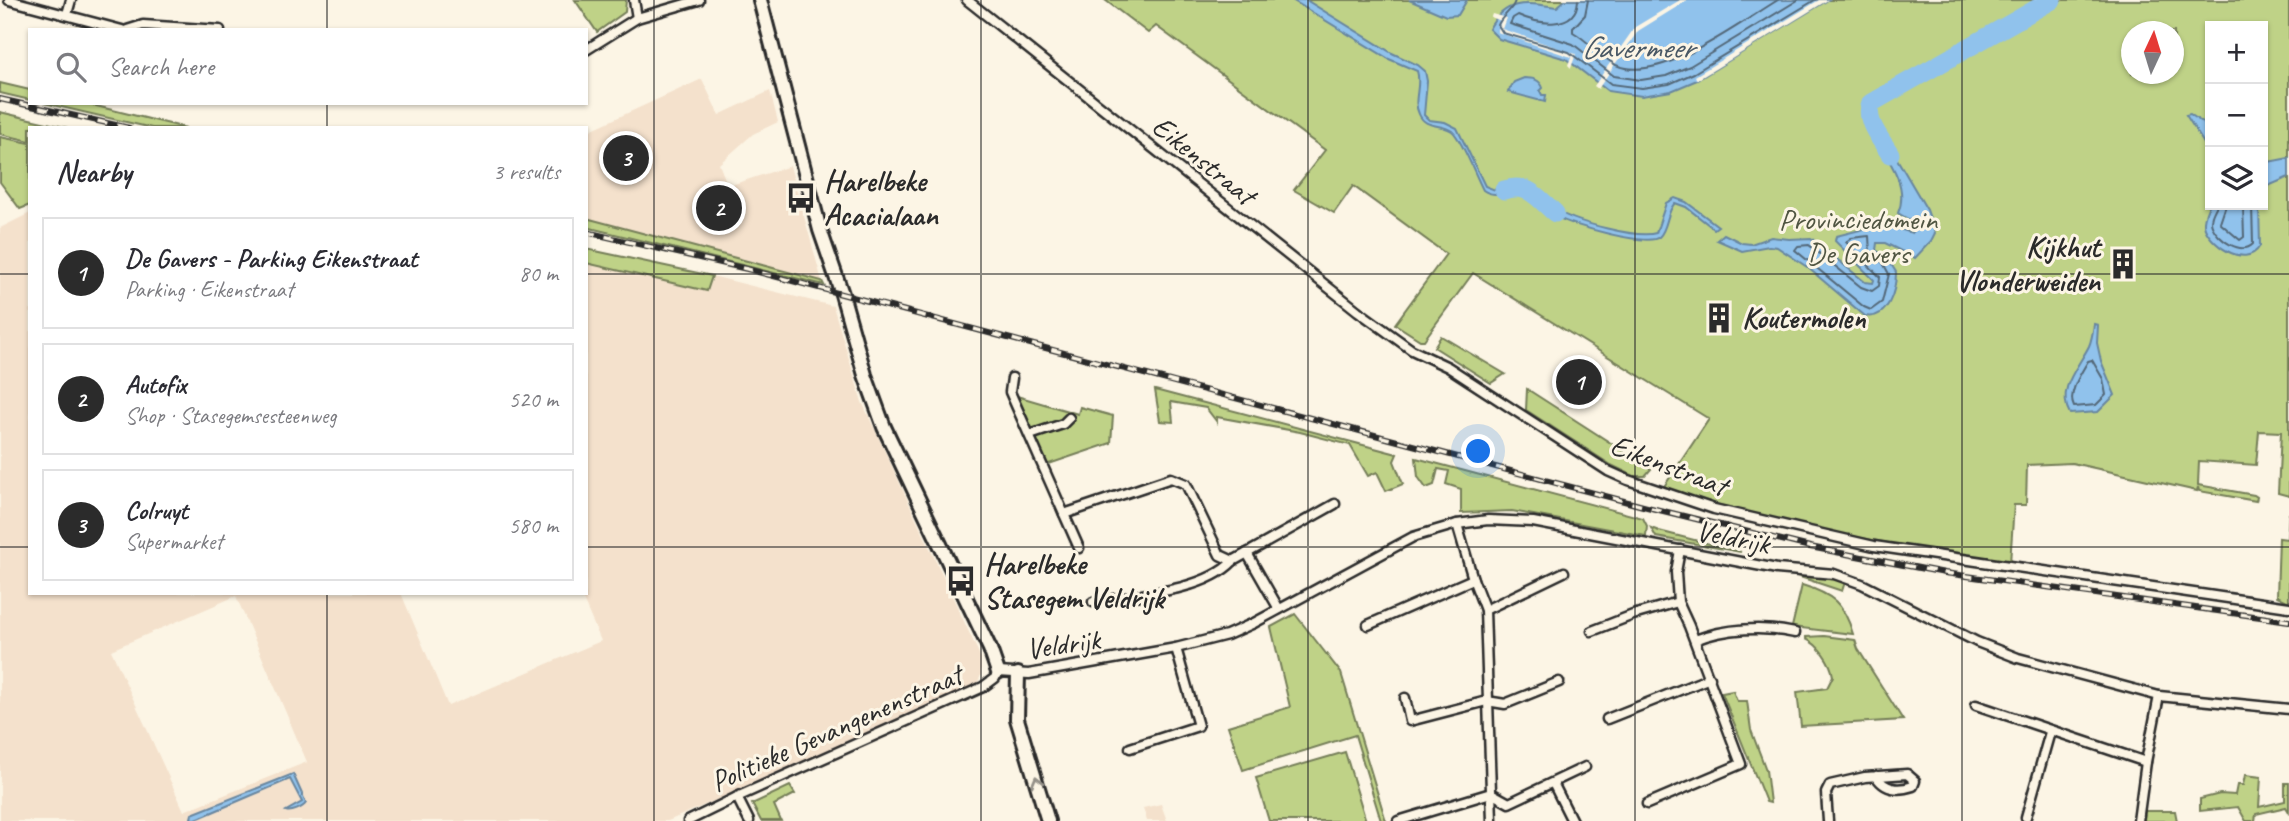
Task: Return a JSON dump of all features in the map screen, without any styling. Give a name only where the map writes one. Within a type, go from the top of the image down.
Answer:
[{"type":"street","points":[[9,0],[117,28]]},
{"type":"street","points":[[67,14],[71,0]]},
{"type":"street","points":[[634,0],[637,18]]},
{"type":"street","points":[[588,49],[637,18],[699,0]]},
{"type":"street","points":[[760,0],[820,230],[843,297],[865,375],[884,427],[997,664],[998,672]]},
{"type":"street","name":"Eikenstraat","points":[[967,0],[1358,311],[1412,350],[1448,366],[1608,471],[1714,509],[1874,546],[2289,607]]},
{"type":"street","points":[[132,28],[143,25],[189,28]]},
{"type":"street","points":[[1012,378],[1010,392],[1079,548]]},
{"type":"street","points":[[1030,435],[1063,424],[1069,418]]},
{"type":"street","points":[[1064,514],[1171,478],[1178,479],[1186,484],[1220,555],[1233,561]]},
{"type":"street","points":[[1093,602],[1192,585],[1224,570],[1233,561],[1335,504]]},
{"type":"street","name":"Veldrijk","points":[[998,672],[1018,674],[1095,663],[1176,648],[1227,635],[1396,545],[1433,530],[1488,520],[1533,522],[1777,569],[1835,574],[1977,642],[2018,658],[2159,696],[2289,709]]},
{"type":"street","points":[[1457,524],[1485,610],[1492,821]]},
{"type":"street","points":[[1647,804],[1741,764],[1710,678],[1678,602],[1676,572],[1680,550]]},
{"type":"street","points":[[1247,553],[1279,609]]},
{"type":"street","points":[[1485,610],[1564,572]]},
{"type":"street","points":[[1368,625],[1473,579]]},
{"type":"street","points":[[1592,631],[1678,602]]},
{"type":"street","points":[[1695,640],[1708,635],[1759,629],[1795,633]]},
{"type":"street","points":[[1130,748],[1198,726],[1176,648]]},
{"type":"street","name":"Politieke Gevangenenstraat","points":[[688,821],[983,687],[995,678],[998,672]]},
{"type":"street","points":[[1018,674],[1017,719],[1048,821]]},
{"type":"street","points":[[1607,719],[1710,678]]},
{"type":"street","points":[[1405,698],[1410,721],[1487,701],[1505,704],[1559,682]]},
{"type":"street","points":[[2138,821],[2159,696]]},
{"type":"street","points":[[1976,705],[2146,762]]},
{"type":"street","points":[[2026,817],[2050,732]]},
{"type":"street","points":[[1398,821],[1492,793],[1508,803],[1585,767]]},
{"type":"street","points":[[1829,821],[1826,793],[1830,785],[1876,776]]},
{"type":"street","points":[[1553,783],[1572,821]]},
{"type":"street","points":[[737,797],[749,821]]},
{"type":"shaded area","points":[[702,79],[719,115],[770,91],[778,122],[753,134],[719,164],[728,186],[790,166],[822,281],[588,219],[588,131]]},
{"type":"shaded area","points":[[28,214],[28,595],[402,595],[448,706],[601,641],[581,595],[588,595],[588,263],[707,291],[712,276],[833,306],[862,402],[981,658],[981,675],[976,686],[668,821],[0,821],[0,228]],"holes":[[[236,596],[307,762],[184,811],[111,650]]]},
{"type":"shaded area","points":[[1161,804],[1167,821],[1147,821],[1143,808]]},
{"type":"green space","points":[[575,0],[626,0],[625,12],[597,32]]},
{"type":"green space","name":"Provinciedomein De Gavers","points":[[1105,0],[2289,0],[2289,496],[2278,493],[2281,432],[2259,431],[2256,465],[2199,461],[2198,485],[2254,495],[2257,497],[2256,501],[2199,491],[2198,487],[2197,491],[2072,463],[2027,465],[2026,505],[2014,505],[2010,563],[1835,533],[1748,513],[1663,488],[1709,419],[1473,273],[1424,340],[1395,324],[1446,254],[1353,186],[1334,213],[1294,190],[1325,150],[1156,26],[1148,33]]},
{"type":"green space","points":[[0,83],[28,90],[28,100],[0,93]]},
{"type":"green space","points":[[53,105],[92,105],[178,126],[143,126]]},
{"type":"green space","points":[[0,112],[60,126],[28,126],[28,141],[0,134]]},
{"type":"green space","points":[[0,137],[28,143],[28,206],[20,209],[0,182]]},
{"type":"green space","points":[[588,219],[822,281],[824,285],[588,227]]},
{"type":"green space","points":[[588,249],[712,276],[707,291],[588,263]]},
{"type":"green space","points":[[1441,336],[1505,374],[1491,383],[1434,347]]},
{"type":"green space","points":[[1527,389],[1651,469],[1645,476],[1634,476],[1611,465],[1526,410]]},
{"type":"green space","points":[[1155,390],[1397,454],[1394,461],[1403,484],[1386,491],[1377,472],[1368,476],[1350,445],[1300,432],[1217,417],[1217,422],[1206,408],[1171,402],[1173,422],[1160,421]]},
{"type":"green space","points":[[1008,396],[1017,396],[1078,414],[1080,407],[1113,416],[1111,443],[1040,467]]},
{"type":"green space","points":[[1416,458],[1643,518],[1647,526],[1646,536],[1512,511],[1461,513],[1461,489],[1446,484],[1449,471],[1438,469],[1434,485],[1426,488],[1418,477]]},
{"type":"green space","points":[[2289,513],[2289,602],[2277,596],[2279,538],[2287,539]]},
{"type":"green space","points":[[1651,528],[1659,531],[1741,552],[1656,537]]},
{"type":"green space","points":[[1794,575],[1828,578],[1845,582],[1842,591]]},
{"type":"green space","points":[[1802,585],[1835,601],[1841,607],[1853,634],[1792,627]]},
{"type":"green space","points":[[1295,614],[1341,673],[1386,821],[1381,821],[1355,735],[1243,770],[1228,726],[1290,707],[1271,627]]},
{"type":"green space","points":[[1824,636],[1855,640],[1903,720],[1801,726],[1797,692],[1827,688],[1833,676],[1823,654],[1806,639]]},
{"type":"green space","points":[[1733,691],[1737,701],[1747,701],[1751,730],[1766,770],[1770,803],[1766,802],[1722,693]]},
{"type":"green space","points":[[1345,752],[1366,821],[1269,821],[1256,778]]},
{"type":"green space","points":[[2245,775],[2261,777],[2259,807],[2285,801],[2285,783],[2289,783],[2289,812],[2286,807],[2256,814],[2255,821],[2246,821],[2238,807],[2200,811],[2200,799],[2220,794],[2235,795],[2237,785],[2243,785]]},
{"type":"green space","points":[[790,786],[795,794],[774,805],[781,821],[761,821],[752,804]]},
{"type":"green space","points":[[2145,811],[2175,811],[2177,821],[2144,821]]},
{"type":"water","points":[[1292,0],[1306,0],[1425,71],[1427,81],[1424,115],[1429,120],[1445,122],[1457,128],[1485,186],[1495,190],[1513,183],[1531,187],[1526,193],[1515,191],[1494,194],[1483,190],[1456,135],[1448,129],[1425,122],[1419,114],[1416,103],[1417,71],[1389,59]]},
{"type":"water","points":[[1409,0],[1467,0],[1458,15],[1446,16]]},
{"type":"water","name":"Gavermeer","points":[[1565,0],[1828,0],[1697,80],[1671,91],[1642,96],[1608,91],[1566,59],[1499,39],[1489,29],[1508,8],[1524,4],[1557,7]]},
{"type":"water","points":[[1524,78],[1540,83],[1543,88],[1540,91],[1542,95],[1546,95],[1545,102],[1508,92],[1514,82]]},
{"type":"water","points":[[2190,114],[2205,124],[2205,145],[2186,115]]},
{"type":"water","points":[[1880,130],[1927,210],[1935,233],[1915,258],[1885,243],[1877,243],[1876,250],[1887,258],[1896,272],[1889,303],[1880,313],[1865,316],[1807,267],[1777,247],[1742,251],[1717,240],[1724,234],[1742,243],[1751,244],[1771,237],[1811,238],[1865,282],[1873,283],[1874,280],[1835,241],[1836,236],[1884,224],[1912,233],[1916,228],[1916,224],[1898,213],[1901,203],[1899,182],[1873,135]]},
{"type":"water","points":[[2289,158],[2289,177],[2268,186],[2268,162]]},
{"type":"water","points":[[1538,194],[1559,212],[1593,225],[1622,232],[1656,233],[1666,203],[1675,198],[1686,202],[1718,226],[1714,229],[1686,207],[1675,203],[1659,237],[1625,237],[1564,221],[1535,199]]},
{"type":"water","points":[[2207,210],[2259,210],[2260,246],[2245,256],[2228,251],[2219,246],[2207,232],[2204,225]]},
{"type":"water","points":[[2094,324],[2098,325],[2097,343],[2101,361],[2115,395],[2098,412],[2070,414],[2066,405],[2067,387],[2089,346]]},
{"type":"water","points":[[293,774],[306,803],[297,810],[286,811],[302,802],[290,779],[194,820],[191,818],[192,814]]},
{"type":"pier","points":[[1680,0],[1688,0],[1638,31],[1598,89],[1594,86],[1635,27]]},
{"type":"pier","points":[[1819,0],[1828,0],[1697,80],[1695,76]]},
{"type":"pier","points":[[1492,14],[1506,18],[1502,29],[1576,54],[1571,68],[1568,65],[1571,57],[1497,32],[1501,21],[1491,17]]},
{"type":"waterway","points":[[1890,154],[1872,123],[1869,110],[1871,103],[2052,0]]},
{"type":"waterway","points":[[1504,190],[1526,190],[1555,213]]},
{"type":"railway","points":[[0,99],[120,126]]},
{"type":"railway","points":[[588,232],[747,269],[1643,506],[1810,547],[1945,573],[2289,621]]},
{"type":"place","name":"Colruyt","points":[[626,158]]},
{"type":"place","name":"Harelbeke Acacialaan","points":[[801,198]]},
{"type":"place","name":"Autofix","points":[[719,208]]},
{"type":"place","name":"Kijkhut Vlonderweiden","points":[[2123,264]]},
{"type":"place","name":"Koutermolen","points":[[1719,318]]},
{"type":"place","name":"De Gavers - Parking Eikenstraat","points":[[1579,382]]},
{"type":"place","name":"Harelbeke Stasegem Veldrijk","points":[[961,581]]}]
